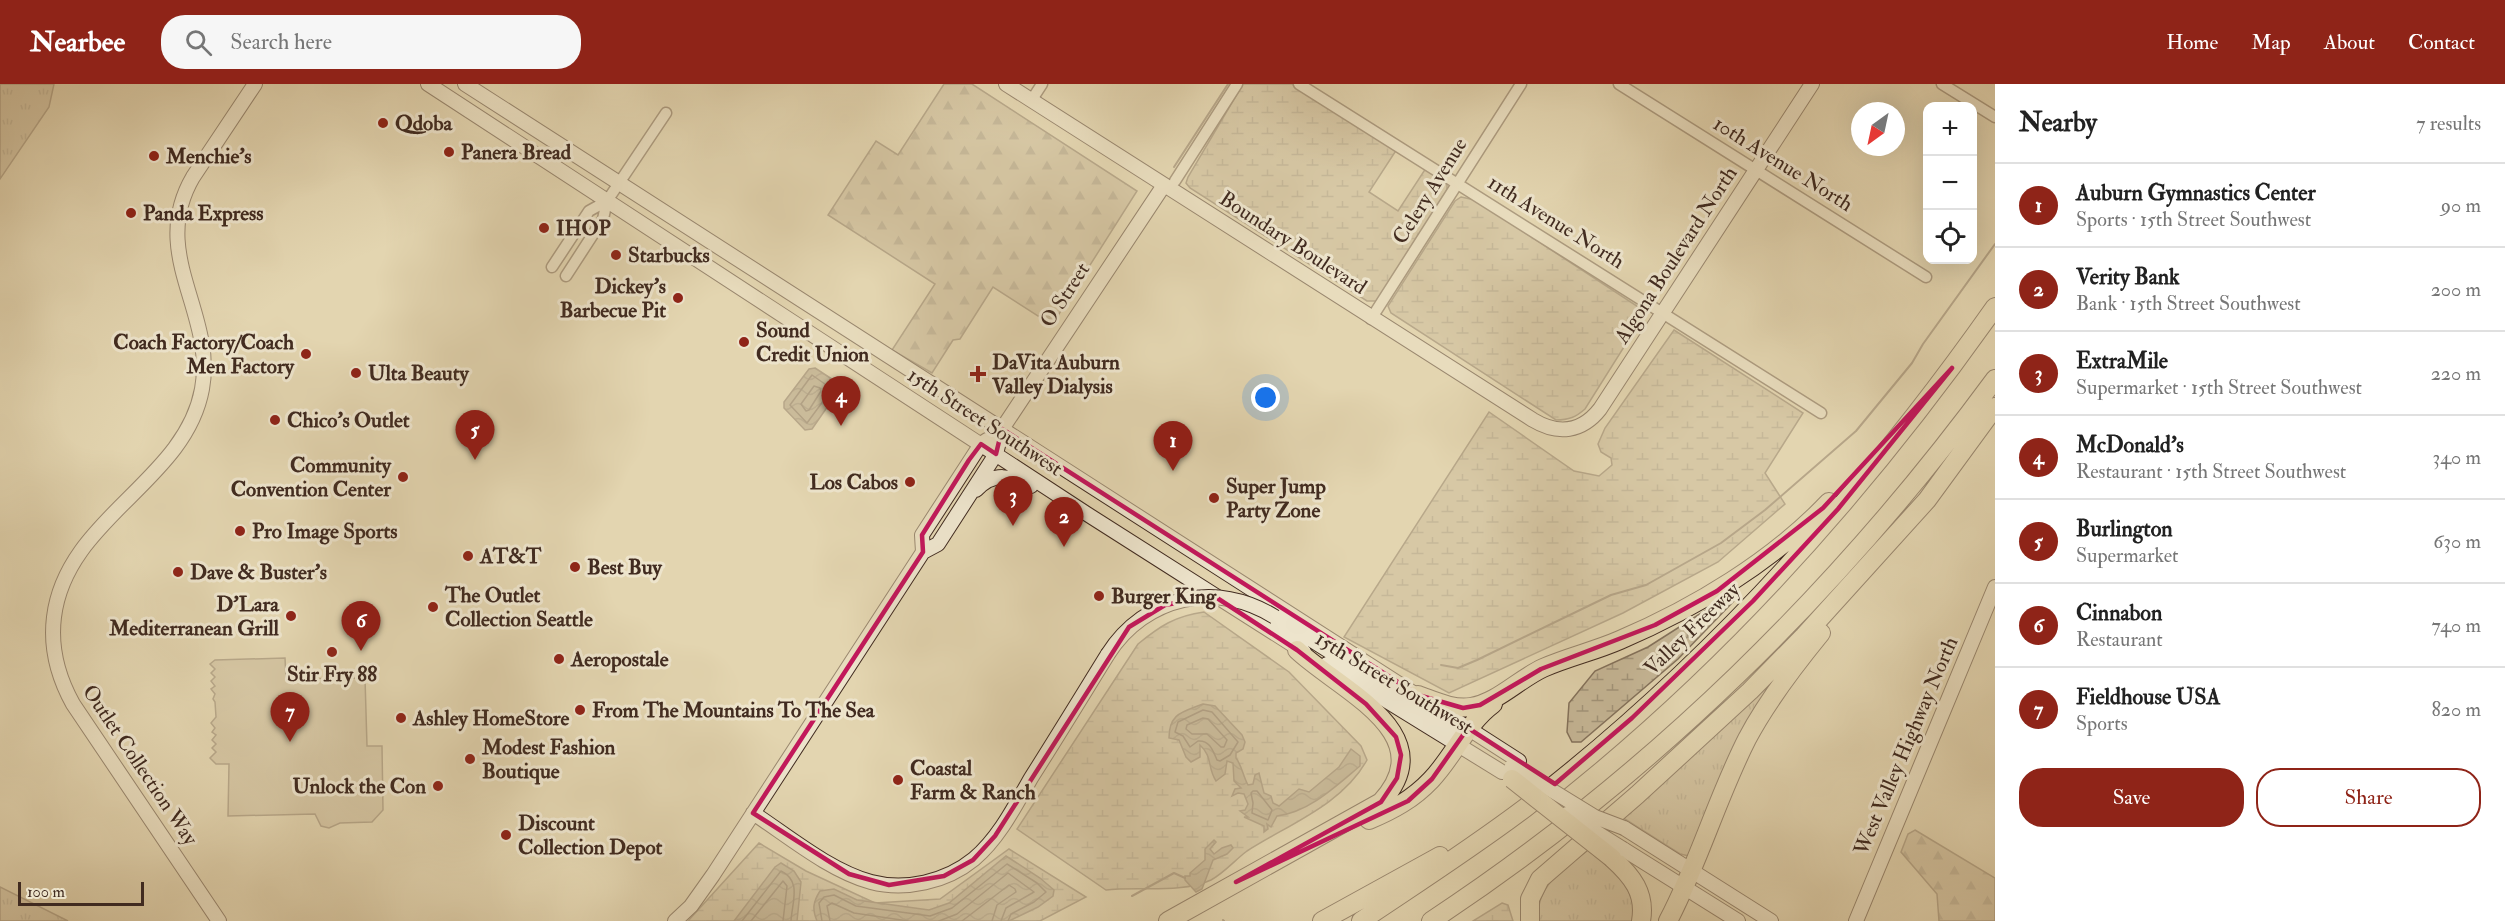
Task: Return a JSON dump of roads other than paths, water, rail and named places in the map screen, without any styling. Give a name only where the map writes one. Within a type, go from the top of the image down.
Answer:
[{"type":"highway","name":"Valley Freeway","points":[[1361,921],[1525,808],[1632,718],[1753,601],[1838,508],[1913,420],[1995,307]]},
{"type":"highway","points":[[1418,695],[1453,707],[1472,707],[1491,699],[1530,675],[1655,625],[1717,591],[1796,533],[1823,508],[1952,368]]},
{"type":"highway","points":[[1431,921],[1564,825],[1665,741],[1739,673],[1823,588],[1876,529],[1960,427],[1995,379]]},
{"type":"highway","points":[[1668,921],[1689,879],[1737,761],[1767,706],[1795,666],[1904,533],[1995,407]]},
{"type":"highway","points":[[1530,921],[1529,906],[1532,892],[1546,873],[1637,795],[1750,692],[1927,500]]},
{"type":"highway","points":[[1168,921],[1381,802],[1391,790],[1400,771],[1401,755],[1396,737],[1381,717],[1297,650]]},
{"type":"highway","points":[[1236,882],[1400,805],[1432,779],[1463,736],[1489,706],[1530,675]]},
{"type":"highway","points":[[1511,769],[1617,853],[1636,882],[1641,900],[1641,921]]},
{"type":"highway","points":[[1322,921],[1525,808]]},
{"type":"main road","name":"Outlet Collection Way","points":[[219,921],[73,704],[59,675],[52,641],[60,589],[73,562],[96,531],[176,447],[195,412],[202,388],[204,355],[177,245],[179,213],[189,184],[255,84]]},
{"type":"main road","name":"15th Street Southwest","points":[[428,84],[1297,650],[1314,656],[1463,736],[1511,769],[1624,828],[1638,837],[1738,921]]},
{"type":"main road","name":"15th Street Southwest","points":[[465,84],[1418,695],[1463,736],[1511,769]]},
{"type":"main road","name":"Boundary Boulevard","points":[[1006,84],[1169,183],[1371,319],[1533,420],[1545,427],[1561,430]]},
{"type":"main road","name":"Algona Boulevard North","points":[[1561,430],[1575,429],[1586,424],[1595,416],[1812,84]]},
{"type":"main road","name":"O Street","points":[[981,444],[1002,429],[1169,183]]},
{"type":"main road","name":"O Street","points":[[996,454],[1002,429]]},
{"type":"main road","points":[[923,552],[922,535],[981,444]]},
{"type":"main road","points":[[675,921],[698,896],[923,552],[938,544],[996,454]]},
{"type":"main road","points":[[961,507],[984,482],[1007,476],[1087,514]]},
{"type":"main road","name":"West Valley Highway North","points":[[1856,921],[1995,587]]},
{"type":"main road","points":[[753,813],[837,867],[870,882],[889,885],[914,884],[928,882],[958,870],[979,855],[1003,825],[1121,636],[1137,621],[1165,605],[1188,598],[1215,596],[1254,605],[1463,736]]},
{"type":"main road","name":"15th Street Southwest","points":[[1617,853],[1689,879],[1771,921]]},
{"type":"street","points":[[1031,100],[1042,84]]},
{"type":"street","points":[[1169,183],[1238,84]]},
{"type":"street","name":"11th Avenue North","points":[[1299,84],[1821,413]]},
{"type":"street","name":"Celery Avenue","points":[[1371,319],[1521,84]]},
{"type":"street","name":"10th Avenue North","points":[[1619,84],[1926,277]]},
{"type":"street","points":[[1941,84],[1995,117]]},
{"type":"street","points":[[566,276],[603,219],[607,201],[666,113]]},
{"type":"street","points":[[552,267],[589,211],[607,201]]},
{"type":"water","points":[[815,368],[838,383],[839,390],[812,429],[805,430],[784,408],[784,402],[809,369]]},
{"type":"water","points":[[1203,704],[1215,706],[1242,735],[1245,742],[1243,749],[1236,753],[1236,758],[1248,785],[1253,784],[1255,775],[1259,773],[1264,793],[1271,796],[1273,803],[1279,806],[1299,789],[1309,792],[1339,767],[1351,749],[1360,756],[1360,766],[1311,804],[1289,814],[1277,816],[1271,827],[1267,824],[1268,829],[1264,832],[1264,826],[1244,817],[1248,817],[1240,811],[1245,810],[1248,804],[1244,794],[1238,793],[1232,796],[1235,789],[1241,788],[1234,781],[1233,763],[1227,761],[1225,774],[1216,781],[1207,754],[1200,745],[1200,757],[1191,762],[1186,757],[1179,740],[1169,738],[1174,718]]},
{"type":"water","points":[[1214,840],[1216,842],[1210,849],[1214,854],[1231,845],[1233,848],[1227,854],[1213,860],[1202,889],[1196,892],[1185,880],[1185,876],[1190,876],[1190,873],[1205,860],[1205,849]]},
{"type":"water","points":[[1006,856],[1054,890],[1053,896],[1038,907],[1009,921],[817,921],[815,917],[814,906],[820,891],[834,889],[857,900],[929,910],[949,903]]},
{"type":"water","points":[[781,863],[794,871],[801,882],[797,921],[734,921],[775,867]]},
{"type":"waterway","points":[[1174,167],[1228,84]]},
{"type":"waterway","points":[[1441,665],[1458,668],[1611,595],[1646,585],[1721,543],[1765,510],[1856,431],[1912,363],[1923,344],[1995,244]]},
{"type":"waterway","points":[[1132,896],[1174,873],[1185,878]]},
{"type":"place","name":"Qdoba","points":[[383,123]]},
{"type":"place","name":"Panera Bread","points":[[449,152]]},
{"type":"place","name":"Menchie's","points":[[154,156]]},
{"type":"place","name":"Panda Express","points":[[131,213]]},
{"type":"place","name":"IHOP","points":[[544,228]]},
{"type":"place","name":"Starbucks","points":[[616,255]]},
{"type":"place","name":"Dickey's Barbecue Pit","points":[[678,298]]},
{"type":"place","name":"Sound Credit Union","points":[[744,342]]},
{"type":"place","name":"Coach Factory/Coach Men Factory","points":[[306,354]]},
{"type":"place","name":"Ulta Beauty","points":[[356,373]]},
{"type":"place","name":"DaVita Auburn Valley Dialysis","points":[[978,374]]},
{"type":"place","name":"Chico's Outlet","points":[[275,420]]},
{"type":"place","name":"McDonald's","points":[[841,426]]},
{"type":"place","name":"Burlington","points":[[475,460]]},
{"type":"place","name":"Auburn Gymnastics Center","points":[[1173,471]]},
{"type":"place","name":"Community Convention Center","points":[[403,477]]},
{"type":"place","name":"Los Cabos","points":[[910,482]]},
{"type":"place","name":"Super Jump Party Zone","points":[[1214,498]]},
{"type":"place","name":"ExtraMile","points":[[1013,526]]},
{"type":"place","name":"Pro Image Sports","points":[[240,531]]},
{"type":"place","name":"Verity Bank","points":[[1064,547]]},
{"type":"place","name":"AT&T","points":[[468,556]]},
{"type":"place","name":"Best Buy","points":[[575,567]]},
{"type":"place","name":"Dave & Buster's","points":[[178,572]]},
{"type":"place","name":"Burger King","points":[[1099,596]]},
{"type":"place","name":"The Outlet Collection Seattle","points":[[433,607]]},
{"type":"place","name":"D'Lara Mediterranean Grill","points":[[291,616]]},
{"type":"place","name":"Cinnabon","points":[[361,651]]},
{"type":"place","name":"Stir Fry 88","points":[[332,652]]},
{"type":"place","name":"Aeropostale","points":[[559,659]]},
{"type":"place","name":"From The Mountains To The Sea","points":[[580,710]]},
{"type":"place","name":"Ashley HomeStore","points":[[401,718]]},
{"type":"place","name":"Fieldhouse USA","points":[[290,742]]},
{"type":"place","name":"Modest Fashion Boutique","points":[[470,759]]},
{"type":"place","name":"Coastal Farm & Ranch","points":[[898,780]]},
{"type":"place","name":"Unlock the Con","points":[[438,786]]},
{"type":"place","name":"Discount Collection Depot","points":[[506,835]]}]
